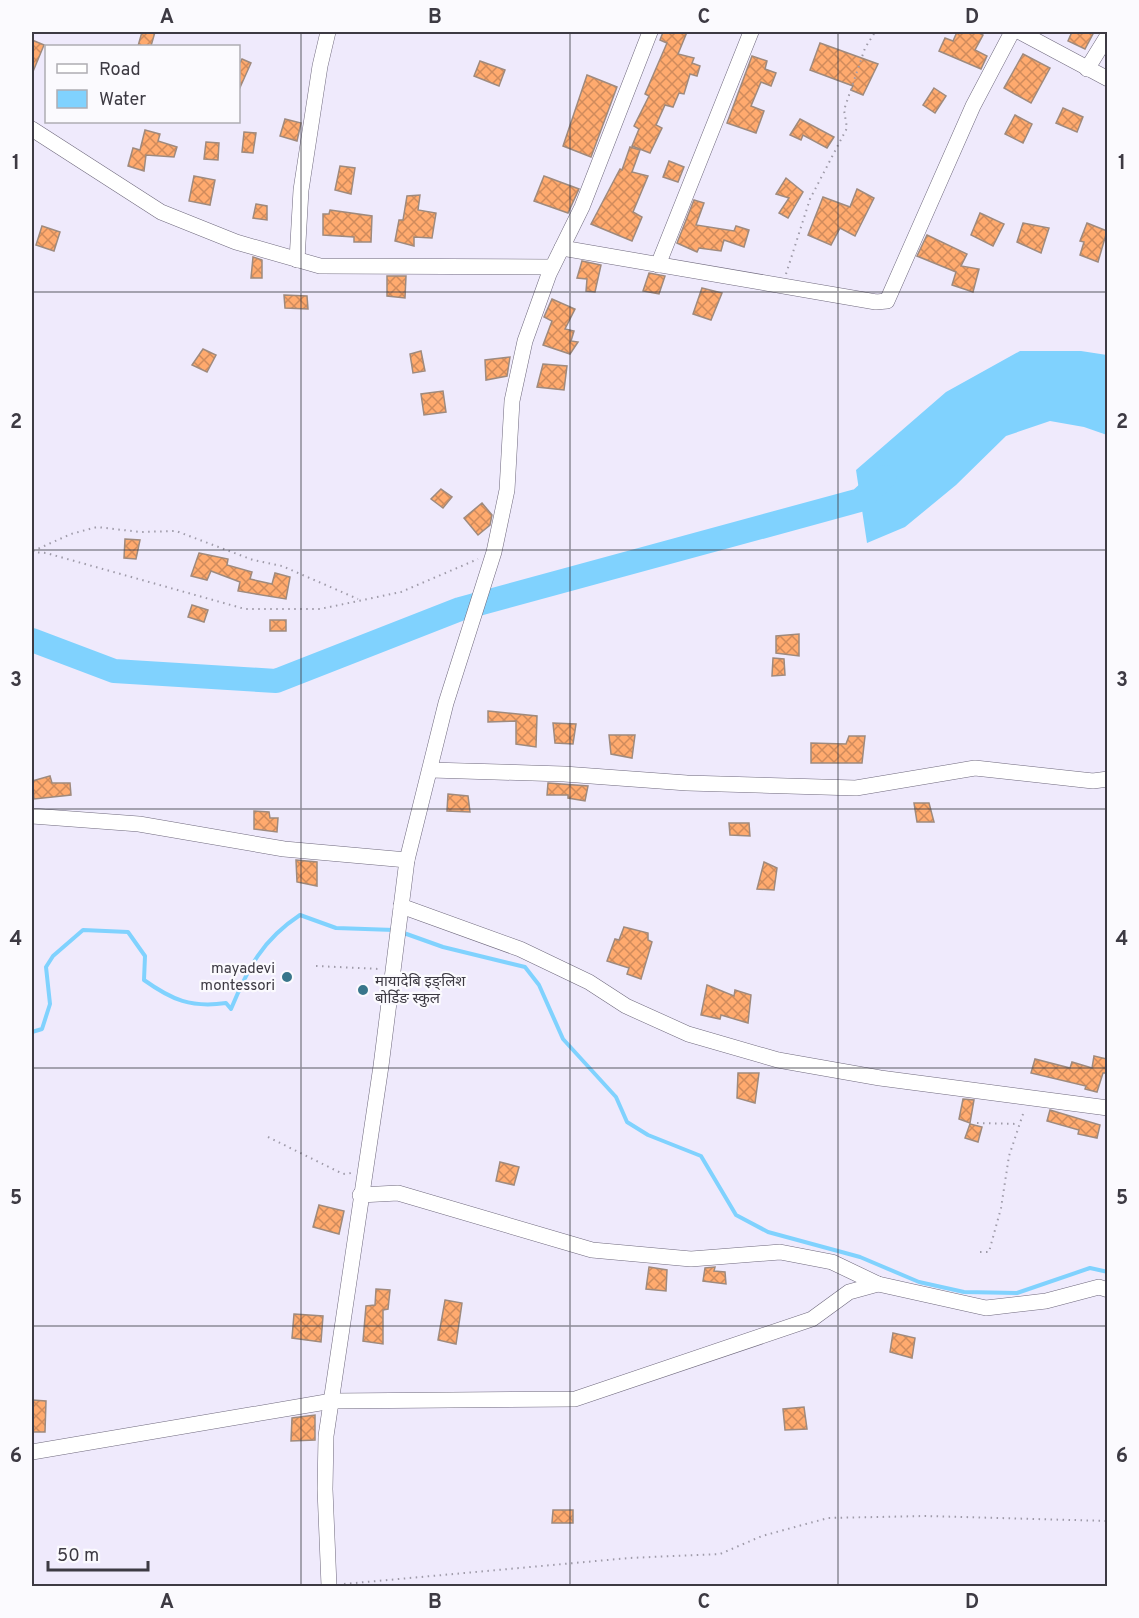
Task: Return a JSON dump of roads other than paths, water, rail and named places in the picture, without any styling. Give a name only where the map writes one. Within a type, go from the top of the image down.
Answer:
[{"type":"street","points":[[297,260],[300,190],[320,66],[328,32]]},
{"type":"street","points":[[329,1586],[325,1489],[326,1436],[360,1194],[381,1066],[406,860],[431,770],[446,703],[492,560],[507,490],[513,400],[522,351],[552,267],[582,207],[650,32]]},
{"type":"street","points":[[658,265],[751,32]]},
{"type":"street","points":[[562,248],[782,284],[876,302],[887,301],[973,106],[1012,32]]},
{"type":"street","points":[[1020,32],[1107,79]]},
{"type":"street","points":[[1087,69],[1107,35]]},
{"type":"street","points":[[32,129],[161,212],[236,242],[297,260],[320,266],[376,268],[438,265],[552,267]]},
{"type":"street","points":[[431,770],[564,774],[687,783],[856,788],[975,768],[1093,781],[1107,779]]},
{"type":"street","points":[[32,816],[139,824],[284,849],[406,860]]},
{"type":"street","points":[[400,912],[520,949],[590,982],[626,1006],[688,1034],[778,1060],[880,1078],[1107,1107]]},
{"type":"street","points":[[360,1194],[398,1192],[592,1250],[691,1258],[780,1252],[832,1262],[878,1284],[986,1308],[1046,1301],[1099,1287],[1107,1290]]},
{"type":"street","points":[[32,1452],[332,1401],[575,1399],[812,1319],[849,1292],[878,1284]]},
{"type":"water","points":[[1020,351],[1081,351],[1107,355],[1107,435],[1084,427],[1050,421],[1006,436],[956,485],[905,527],[867,543],[856,470],[946,392]]},
{"type":"waterway","points":[[32,640],[114,671],[276,681],[460,609],[860,500],[885,477]]},
{"type":"waterway","points":[[32,1032],[42,1029],[50,1004],[46,967],[53,956],[83,930],[128,932],[145,956],[144,980],[182,1001],[202,1004],[226,1003],[231,1009],[250,968],[266,945],[300,915],[336,928],[394,930]]},
{"type":"waterway","points":[[401,932],[443,947],[525,967],[539,985],[563,1039],[616,1097],[627,1122],[648,1135],[701,1156],[736,1215],[768,1232],[860,1257],[919,1282],[964,1292],[1017,1293],[1090,1268],[1108,1272]]},
{"type":"place","name":"mayadevi montessori","points":[[287,977]]},
{"type":"place","name":"मायादेबि इङ्लिश बोर्डिङ स्कुल","points":[[363,990]]}]
